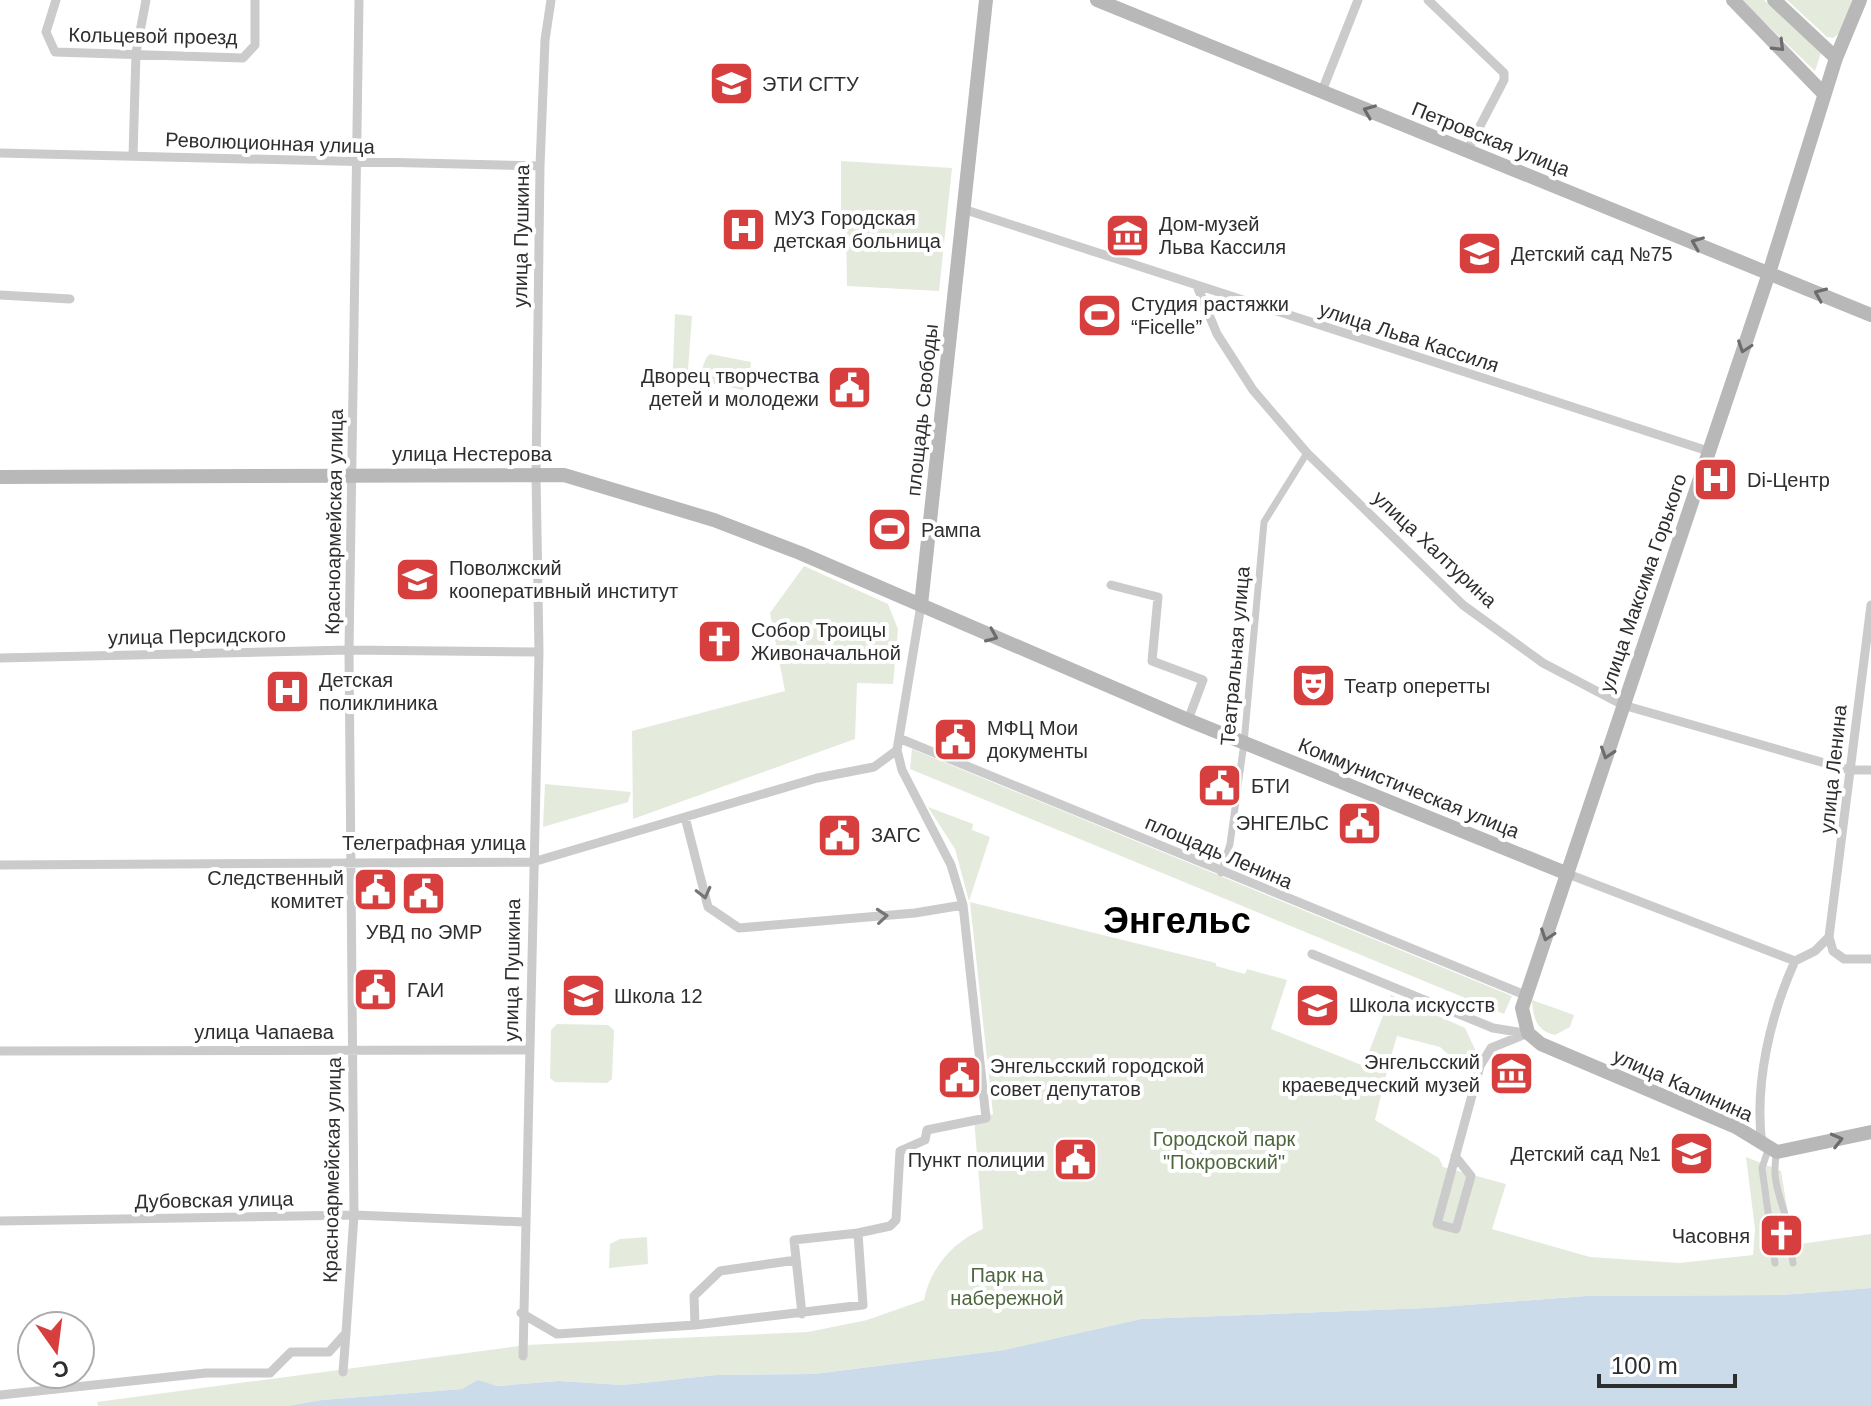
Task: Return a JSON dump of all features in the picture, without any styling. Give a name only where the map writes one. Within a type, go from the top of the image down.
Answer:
[{"type":"main road","name":"площадь Свободы","points":[[921,605],[986,0]]},
{"type":"main road","name":"Петровская улица","points":[[1097,0],[1871,315]]},
{"type":"main road","points":[[1733,0],[1824,94]]},
{"type":"main road","points":[[1774,0],[1836,58]]},
{"type":"main road","name":"улица Максима Горького","points":[[1528,1033],[1522,1008],[1525,995],[1769,273],[1836,58],[1860,0]]},
{"type":"main road","name":"улица Нестерова","points":[[0,477],[536,474],[578,479],[714,520],[921,605]]},
{"type":"main road","name":"Коммунистическая улица","points":[[921,605],[1188,720],[1568,874]]},
{"type":"main road","name":"улица Калинина","points":[[1528,1033],[1553,1050],[1736,1127],[1769,1149]]},
{"type":"main road","points":[[1769,1149],[1871,1132]]},
{"type":"street","name":"Кольцевой проезд","points":[[56,0],[46,32],[55,52],[243,58],[255,45],[255,0]]},
{"type":"street","points":[[133,156],[136,53],[146,0]]},
{"type":"street","name":"Красноармейская улица","points":[[343,1372],[354,1215],[349,650],[359,0]]},
{"type":"street","name":"улица Пушкина","points":[[523,1356],[521,1313],[539,652],[536,474],[540,166],[545,40],[551,0]]},
{"type":"street","points":[[1322,91],[1358,0]]},
{"type":"street","points":[[1428,0],[1504,73],[1504,80],[1467,151]]},
{"type":"street","name":"Революционная улица","points":[[0,153],[356,164],[540,166]]},
{"type":"street","name":"улица Льва Кассиля","points":[[963,209],[1708,451]]},
{"type":"street","name":"улица Халтурина","points":[[1197,286],[1217,334],[1253,390],[1307,453],[1463,605],[1543,663],[1623,705],[1849,770],[1871,770]]},
{"type":"street","points":[[0,295],[45,301],[70,299]]},
{"type":"street","name":"Театральная улица","points":[[1221,873],[1230,844],[1244,743],[1264,522],[1307,453]]},
{"type":"street","points":[[1111,585],[1158,597],[1152,661],[1203,680],[1188,720]]},
{"type":"street","name":"площадь Свободы","points":[[897,750],[921,605]]},
{"type":"street","name":"улица Ленина","points":[[1829,937],[1871,605]]},
{"type":"street","name":"улица Персидского","points":[[0,658],[349,650],[539,652]]},
{"type":"street","name":"площадь Ленина","points":[[901,739],[1221,873],[1525,995]]},
{"type":"street","points":[[802,1314],[794,1240],[890,1226],[896,1220],[900,1151],[925,1140],[927,1130],[986,1118],[963,905],[951,865],[902,770],[897,750]]},
{"type":"street","name":"Телеграфная улица","points":[[0,865],[533,862],[817,778],[874,767],[897,750]]},
{"type":"street","points":[[685,817],[708,907],[739,928],[915,913],[963,905]]},
{"type":"street","name":"Коммунистическая улица","points":[[1568,874],[1795,961]]},
{"type":"street","points":[[1793,1263],[1787,1221],[1782,1215],[1758,1111],[1777,1000],[1795,961],[1815,951],[1829,937],[1833,951],[1844,959],[1871,959]]},
{"type":"street","points":[[1312,954],[1493,1028],[1528,1033]]},
{"type":"street","points":[[1455,1156],[1471,1176],[1456,1229],[1437,1224],[1455,1156],[1480,1066],[1491,1048],[1528,1033]]},
{"type":"street","name":"улица Чапаева","points":[[0,1051],[528,1050]]},
{"type":"street","points":[[1769,1149],[1762,1168],[1775,1263]]},
{"type":"street","name":"Дубовская улица","points":[[0,1221],[354,1215],[524,1222]]},
{"type":"street","points":[[1770,1223],[1787,1221]]},
{"type":"street","points":[[521,1313],[557,1334],[695,1325],[863,1305],[858,1233]]},
{"type":"street","points":[[695,1325],[694,1296],[720,1271],[796,1260]]},
{"type":"street","points":[[0,1395],[206,1373],[270,1373],[291,1352],[329,1352],[346,1333]]},
{"type":"green space","points":[[1741,0],[1764,0],[1821,53],[1815,71]]},
{"type":"green space","points":[[1787,0],[1852,0],[1843,31],[1833,38],[1827,37]]},
{"type":"green space","points":[[841,161],[952,168],[939,291],[847,286],[846,225],[841,219]]},
{"type":"green space","points":[[675,314],[692,316],[688,370],[677,383],[668,375],[673,367]]},
{"type":"green space","points":[[710,354],[751,362],[749,387],[743,390],[705,382],[703,367]]},
{"type":"green space","name":"Рампа","points":[[882,509],[902,511],[898,551],[877,549]]},
{"type":"green space","points":[[804,566],[888,604],[898,629],[893,684],[857,683],[855,739],[633,819],[632,731],[785,691],[770,613]]},
{"type":"green space","points":[[912,749],[1512,996],[1504,1014],[910,769]]},
{"type":"green space","points":[[545,784],[631,792],[628,802],[543,827]]},
{"type":"green space","points":[[928,807],[973,824],[972,830],[990,837],[969,901],[955,849]]},
{"type":"green space","points":[[970,902],[1216,963],[1216,966],[1245,974],[1247,969],[1287,980],[1271,1029],[1359,1064],[1387,1071],[1375,1120],[1439,1158],[1443,1167],[1506,1184],[1492,1229],[1590,1257],[1679,1263],[1753,1255],[1755,1229],[1746,1157],[1781,1171],[1793,1245],[1871,1234],[1871,1288],[1782,1295],[1586,1296],[1427,1308],[1141,1319],[1004,1350],[814,1374],[716,1375],[623,1385],[559,1381],[497,1386],[485,1383],[462,1389],[322,1400],[287,1406],[98,1406],[97,1402],[526,1345],[808,1332],[867,1320],[924,1300],[932,1277],[945,1257],[962,1241],[983,1229],[974,1118],[993,1114]]},
{"type":"green space","points":[[1391,995],[1465,1028],[1480,1060],[1474,1078],[1440,1047],[1397,1036],[1387,1070],[1365,1062]]},
{"type":"green space","points":[[1532,1000],[1574,1015],[1570,1027],[1555,1035],[1544,1030],[1535,1017]]},
{"type":"green space","points":[[557,1024],[608,1025],[614,1030],[612,1079],[607,1083],[555,1082],[550,1078],[551,1030]]},
{"type":"green space","points":[[647,1237],[648,1264],[609,1268],[610,1244],[620,1239]]},
{"type":"water","points":[[1871,1288],[1871,1406],[287,1406],[322,1400],[462,1389],[478,1380],[497,1386],[559,1381],[623,1385],[716,1375],[814,1374],[1004,1350],[1141,1319],[1427,1308],[1586,1296],[1782,1295]]},
{"type":"place","name":"ЭТИ СГТУ","points":[[731,84]]},
{"type":"place","name":"МУЗ Городская детская больница","points":[[743,229]]},
{"type":"place","name":"Дом-музей Льва Кассиля","points":[[1128,235]]},
{"type":"place","name":"Детский сад №75","points":[[1480,254]]},
{"type":"place","name":"Студия растяжки “Ficelle”","points":[[1100,315]]},
{"type":"place","name":"Дворец творчества детей и молодежи","points":[[850,387]]},
{"type":"place","name":"Di-Центр","points":[[1716,480]]},
{"type":"place","name":"Рампа","points":[[890,530]]},
{"type":"place","name":"Поволжский кооперативный институт","points":[[418,579]]},
{"type":"place","name":"Собор Троицы Живоначальной","points":[[720,642]]},
{"type":"place","name":"Театр оперетты","points":[[1313,686]]},
{"type":"place","name":"Детская поликлиника","points":[[288,692]]},
{"type":"place","name":"МФЦ Мои документы","points":[[956,739]]},
{"type":"place","name":"БТИ","points":[[1220,786]]},
{"type":"place","name":"ЭНГЕЛЬС","points":[[1360,823]]},
{"type":"place","name":"ЗАГС","points":[[840,835]]},
{"type":"place","name":"Следственный комитет","points":[[375,889]]},
{"type":"place","name":"УВД по ЭМР","points":[[424,893]]},
{"type":"place","name":"ГАИ","points":[[376,990]]},
{"type":"place","name":"Школа 12","points":[[583,996]]},
{"type":"place","name":"Школа искусств","points":[[1318,1005]]},
{"type":"place","name":"Энгельсский краеведческий музей","points":[[1511,1074]]},
{"type":"place","name":"Энгельсский городской совет депутатов","points":[[959,1078]]},
{"type":"place","name":"Детский сад №1","points":[[1692,1154]]},
{"type":"place","name":"Пункт полиции","points":[[1076,1160]]},
{"type":"place","name":"Часовня","points":[[1781,1236]]},
{"type":"district","name":"Энгельс","points":[[1177,920]]},
{"type":"park label","name":"Городской парк \"Покровский\"","points":[[1224,1150]]},
{"type":"park label","name":"Парк на набережной","points":[[1007,1286]]}]
